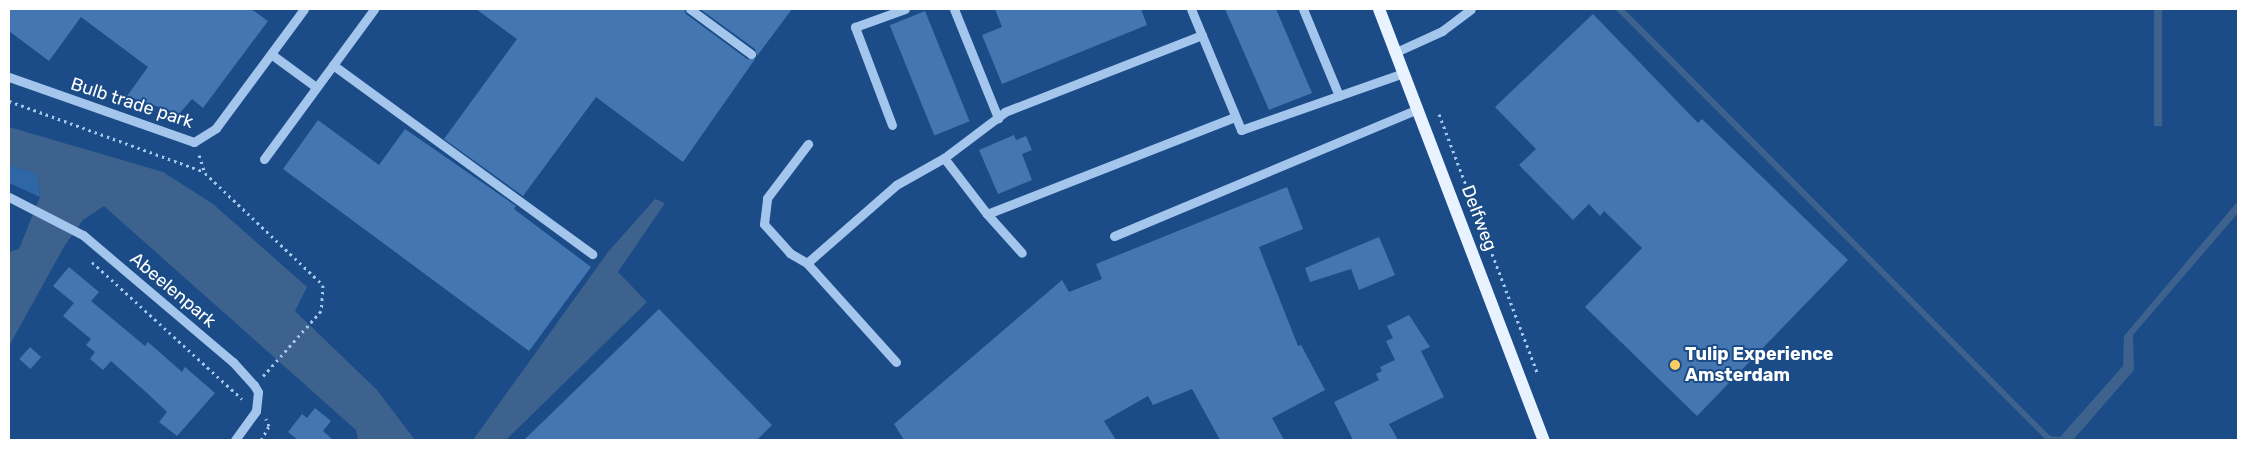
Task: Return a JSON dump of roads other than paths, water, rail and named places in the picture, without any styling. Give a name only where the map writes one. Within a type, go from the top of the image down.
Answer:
[{"type":"main road","name":"Delfweg","points":[[1379,9],[1544,440]]},
{"type":"street","name":"Bulb trade park","points":[[9,77],[194,142],[216,128],[304,9]]},
{"type":"street","points":[[264,159],[374,9]]},
{"type":"street","points":[[690,9],[751,54]]},
{"type":"street","points":[[892,125],[856,27],[905,9]]},
{"type":"street","points":[[954,9],[998,118]]},
{"type":"street","points":[[1191,9],[1241,130],[1404,73]]},
{"type":"street","points":[[1304,9],[1339,96]]},
{"type":"street","points":[[1396,52],[1442,32],[1471,9]]},
{"type":"street","points":[[807,264],[896,185],[944,158],[998,118],[1202,36]]},
{"type":"street","points":[[271,54],[316,87]]},
{"type":"street","points":[[333,65],[592,254]]},
{"type":"street","points":[[1114,236],[1418,110]]},
{"type":"street","points":[[986,214],[1235,117]]},
{"type":"street","points":[[808,144],[767,198],[764,224],[790,252],[807,264],[896,362]]},
{"type":"street","points":[[944,158],[986,214],[1022,253]]},
{"type":"street","name":"Abeelenpark","points":[[9,198],[30,205],[83,235],[233,362],[258,392],[256,411],[235,440]]},
{"type":"place","name":"Tulip Experience Amsterdam","points":[[1675,365]]}]
